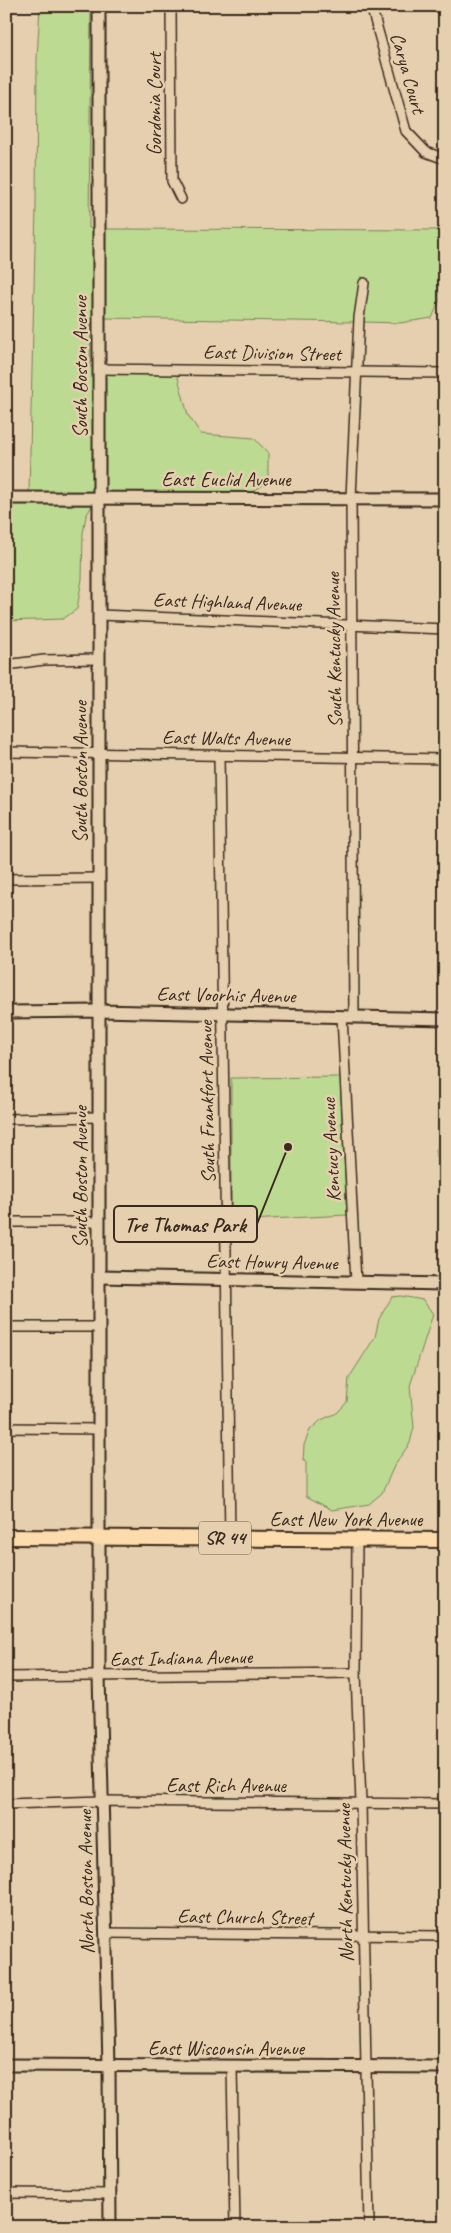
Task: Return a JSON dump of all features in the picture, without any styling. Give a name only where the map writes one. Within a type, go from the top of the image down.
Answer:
[{"type":"main road","name":"East New York Avenue","points":[[6,1536],[445,1540]]},
{"type":"street","name":"South Boston Avenue","points":[[99,6],[99,1537]]},
{"type":"street","name":"Gordonia Court","points":[[171,6],[172,181],[181,199]]},
{"type":"street","name":"Carya Court","points":[[371,6],[406,131],[426,152],[445,159]]},
{"type":"street","name":"South Kentucky Avenue","points":[[354,1017],[351,498],[359,318],[364,283]]},
{"type":"street","name":"East Division Street","points":[[99,369],[445,373]]},
{"type":"street","name":"East Euclid Avenue","points":[[6,498],[445,499]]},
{"type":"street","name":"East Highland Avenue","points":[[99,615],[445,629]]},
{"type":"street","points":[[6,665],[44,660],[99,659]]},
{"type":"street","name":"East Walts Avenue","points":[[6,752],[445,759]]},
{"type":"street","name":"South Frankfort Avenue","points":[[218,756],[230,1538]]},
{"type":"street","points":[[6,879],[99,878]]},
{"type":"street","name":"East Voorhis Avenue","points":[[6,1012],[99,1011],[445,1019]]},
{"type":"street","name":"Kentucy Avenue","points":[[342,1017],[356,1282]]},
{"type":"street","points":[[6,1119],[99,1117]]},
{"type":"street","points":[[6,1222],[99,1222]]},
{"type":"street","name":"East Howry Avenue","points":[[99,1277],[445,1284]]},
{"type":"street","points":[[6,1327],[99,1327]]},
{"type":"street","points":[[6,1428],[99,1429]]},
{"type":"street","name":"North Boston Avenue","points":[[99,1537],[99,1676],[109,2066],[110,2227]]},
{"type":"street","name":"North Kentucky Avenue","points":[[357,1539],[356,1674],[361,1803],[369,2227]]},
{"type":"street","name":"East Indiana Avenue","points":[[6,1677],[356,1674]]},
{"type":"street","name":"East Rich Avenue","points":[[6,1804],[103,1802],[445,1804]]},
{"type":"street","name":"East Church Street","points":[[105,1933],[445,1936]]},
{"type":"street","name":"East Wisconsin Avenue","points":[[6,2065],[445,2067]]},
{"type":"street","points":[[232,2067],[235,2227]]},
{"type":"street","points":[[6,2193],[110,2194]]},
{"type":"green space","points":[[40,6],[91,6],[89,228],[94,229],[94,318],[91,319],[90,367],[94,367],[94,492],[29,493],[36,206],[37,59]]},
{"type":"green space","points":[[103,229],[445,230],[445,274],[439,279],[439,302],[432,318],[400,323],[363,322],[369,279],[361,277],[354,322],[103,318]]},
{"type":"green space","points":[[103,374],[177,374],[188,415],[201,434],[254,438],[268,453],[268,482],[252,492],[103,492]]},
{"type":"green space","points":[[94,502],[86,516],[83,533],[82,579],[77,609],[63,619],[6,621],[6,504]]},
{"type":"green space","points":[[340,1077],[347,1215],[231,1221],[231,1078]]},
{"type":"green space","points":[[445,1144],[445,1171],[437,1164],[436,1149]]},
{"type":"green space","points":[[401,1296],[423,1300],[433,1314],[410,1386],[414,1427],[410,1443],[395,1464],[382,1493],[369,1504],[332,1510],[306,1496],[306,1461],[303,1461],[304,1445],[310,1430],[321,1420],[337,1413],[347,1402],[349,1378],[375,1337],[379,1319],[392,1297]]},
{"type":"place","name":"Tre Thomas Park","points":[[288,1147]]}]
